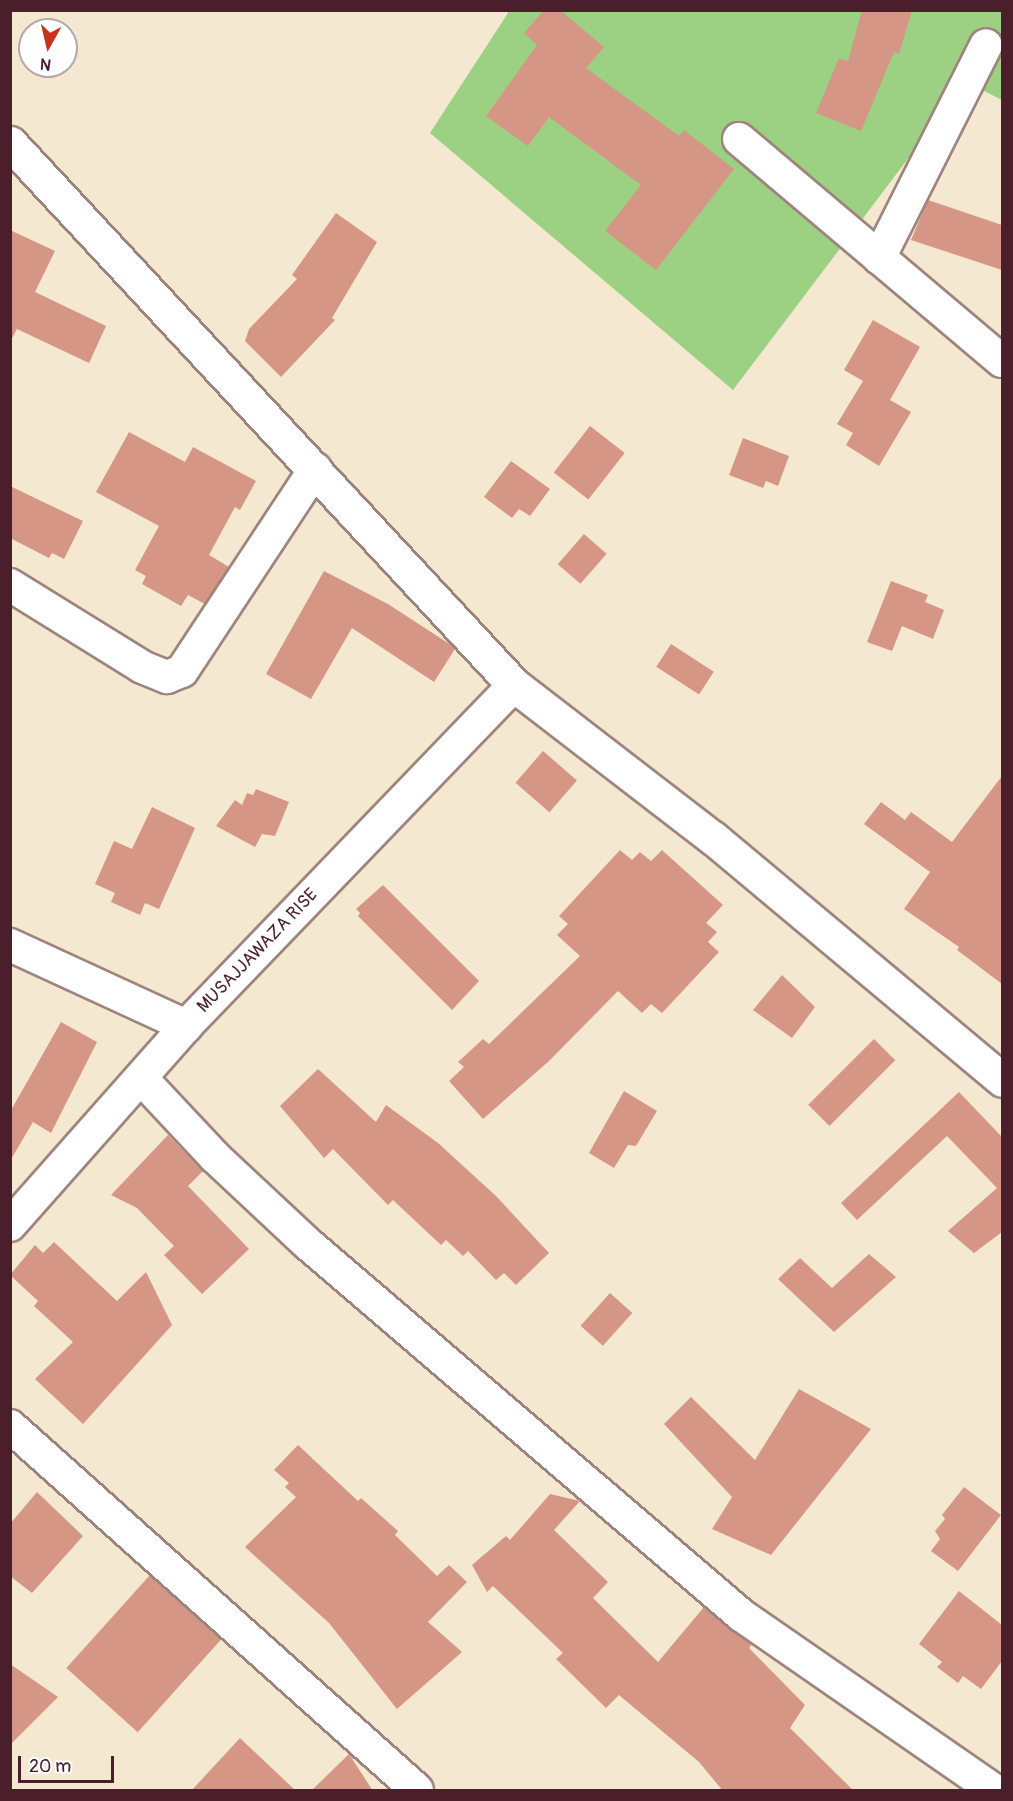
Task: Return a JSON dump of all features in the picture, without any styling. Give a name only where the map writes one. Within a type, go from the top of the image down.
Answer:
[{"type":"street","points":[[879,258],[986,45]]},
{"type":"street","points":[[739,139],[1002,361]]},
{"type":"street","points":[[10,143],[514,685],[713,838],[1002,1080]]},
{"type":"street","points":[[10,585],[142,667],[167,676],[182,671],[315,469]]},
{"type":"street","name":"MUSAJJAWAZA RISE","points":[[10,1225],[186,1026],[514,685]]},
{"type":"street","points":[[10,945],[186,1026]]},
{"type":"street","points":[[141,1078],[215,1157],[307,1243],[741,1615],[994,1791]]},
{"type":"street","points":[[10,1426],[417,1791]]},
{"type":"green space","points":[[506,11],[1002,11],[1002,100],[966,82],[733,390],[430,133],[508,13]]},
{"type":"building","points":[[544,10],[560,10],[604,47],[586,68],[679,136],[684,130],[734,169],[656,270],[605,231],[641,185],[549,117],[528,146],[486,116],[537,45],[524,33]]},
{"type":"building","points":[[862,10],[912,10],[899,54],[894,52],[861,131],[816,113],[839,58],[848,61]]},
{"type":"building","points":[[928,200],[1002,225],[1002,270],[911,240]]},
{"type":"building","points":[[336,213],[377,242],[332,318],[335,320],[281,377],[245,341],[249,329],[297,279],[292,275]]},
{"type":"building","points":[[10,230],[55,251],[35,292],[106,326],[89,363],[17,329],[10,342]]},
{"type":"building","points":[[873,320],[920,347],[890,400],[911,412],[879,466],[846,445],[853,433],[837,424],[863,381],[844,370]]},
{"type":"building","points":[[590,426],[625,453],[588,500],[554,472]]},
{"type":"building","points":[[129,432],[185,462],[193,447],[256,481],[240,510],[235,507],[209,555],[229,567],[205,604],[188,595],[181,606],[142,584],[146,576],[135,570],[159,526],[96,492]]},
{"type":"building","points":[[743,438],[789,456],[778,486],[766,481],[763,488],[729,475]]},
{"type":"building","points":[[511,461],[550,489],[530,516],[519,509],[512,518],[484,497]]},
{"type":"building","points":[[10,486],[83,521],[64,559],[52,553],[49,558],[10,538]]},
{"type":"building","points":[[584,534],[607,554],[580,584],[558,564]]},
{"type":"building","points":[[324,571],[388,604],[455,649],[434,682],[352,628],[311,699],[266,674]]},
{"type":"building","points":[[891,581],[928,595],[925,602],[944,610],[933,639],[902,626],[892,651],[867,642]]},
{"type":"building","points":[[671,644],[714,672],[699,694],[656,667]]},
{"type":"building","points":[[543,751],[577,781],[549,812],[515,783]]},
{"type":"building","points":[[1002,776],[1002,984],[957,950],[959,947],[904,909],[930,872],[864,824],[881,802],[905,820],[911,812],[952,842]]},
{"type":"building","points":[[256,789],[289,802],[275,836],[262,834],[255,847],[216,826],[235,800],[242,805],[247,793],[253,795]]},
{"type":"building","points":[[152,807],[195,828],[159,909],[145,903],[140,915],[111,902],[115,893],[95,884],[114,841],[132,849]]},
{"type":"building","points":[[620,850],[632,860],[640,852],[651,861],[662,850],[723,905],[706,923],[717,932],[708,942],[719,952],[662,1013],[651,1004],[642,1013],[618,991],[549,1061],[483,1119],[449,1081],[464,1067],[458,1062],[483,1039],[489,1044],[580,956],[557,935],[568,924],[559,916]]},
{"type":"building","points":[[383,885],[479,981],[452,1010],[358,916],[360,913],[356,909]]},
{"type":"building","points":[[782,975],[815,1007],[792,1038],[753,1010]]},
{"type":"building","points":[[61,1022],[97,1042],[51,1133],[33,1122],[10,1161],[10,1112]]},
{"type":"building","points":[[874,1039],[895,1060],[829,1126],[808,1105]]},
{"type":"building","points":[[318,1069],[376,1122],[386,1105],[438,1143],[496,1196],[549,1253],[516,1285],[504,1273],[496,1280],[468,1251],[463,1256],[446,1240],[441,1245],[393,1200],[388,1205],[333,1149],[324,1158],[280,1106]]},
{"type":"building","points":[[624,1091],[657,1111],[636,1146],[628,1145],[614,1168],[589,1153]]},
{"type":"building","points":[[959,1092],[1002,1137],[1002,1232],[974,1253],[948,1231],[997,1188],[947,1136],[857,1220],[841,1203]]},
{"type":"building","points":[[168,1135],[203,1171],[188,1186],[249,1249],[202,1294],[164,1255],[174,1246],[137,1208],[111,1195]]},
{"type":"building","points":[[54,1242],[117,1301],[146,1272],[172,1325],[83,1424],[35,1379],[73,1342],[34,1306],[38,1301],[10,1275],[35,1245],[43,1253]]},
{"type":"building","points":[[869,1254],[896,1277],[834,1332],[778,1279],[800,1258],[832,1288]]},
{"type":"building","points":[[610,1293],[632,1313],[603,1346],[581,1326]]},
{"type":"building","points":[[799,1389],[871,1429],[771,1555],[712,1529],[732,1497],[664,1424],[691,1397],[755,1460]]},
{"type":"building","points":[[298,1445],[358,1501],[361,1498],[398,1531],[395,1535],[437,1576],[449,1565],[467,1582],[428,1622],[462,1652],[397,1709],[329,1623],[245,1547],[296,1497],[285,1487],[289,1483],[274,1470]]},
{"type":"building","points":[[964,1487],[1001,1515],[958,1571],[931,1551],[940,1539],[935,1531],[945,1519],[942,1515]]},
{"type":"building","points":[[37,1492],[83,1536],[32,1593],[10,1576],[10,1524]]},
{"type":"building","points":[[550,1494],[580,1501],[554,1530],[608,1582],[593,1598],[658,1662],[704,1607],[752,1644],[749,1648],[805,1705],[790,1728],[854,1791],[723,1791],[699,1762],[619,1695],[606,1708],[556,1659],[563,1653],[493,1586],[487,1592],[472,1565],[506,1536],[510,1540]]},
{"type":"building","points":[[150,1575],[221,1639],[138,1732],[66,1668]]},
{"type":"building","points":[[959,1591],[1002,1625],[1002,1661],[981,1689],[963,1676],[958,1683],[937,1667],[942,1662],[919,1644]]},
{"type":"building","points":[[10,1664],[58,1697],[10,1745]]},
{"type":"building","points":[[240,1738],[296,1791],[191,1791]]},
{"type":"building","points":[[349,1754],[373,1791],[311,1791]]}]
